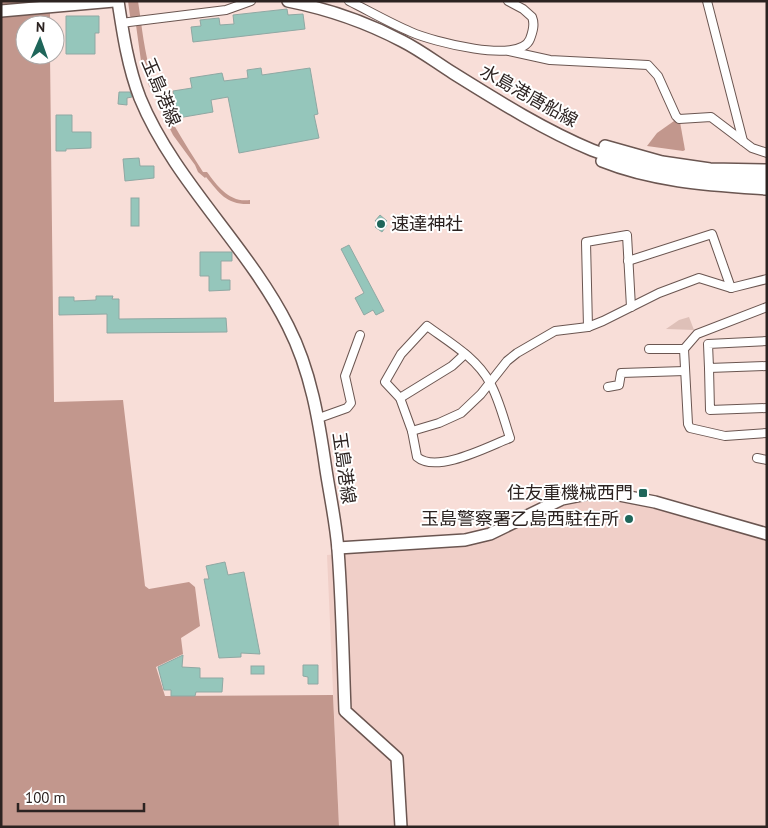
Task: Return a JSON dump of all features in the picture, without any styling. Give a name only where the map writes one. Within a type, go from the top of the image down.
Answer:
[{"type":"main road","points":[[1,10],[116,1]]},
{"type":"main road","name":"玉島港線","points":[[116,1],[128,64],[140,98],[156,131],[181,170],[271,296],[288,327],[304,363],[319,418],[338,548],[345,711],[397,758],[401,827]]},
{"type":"main road","name":"水島港唐船線","points":[[288,1],[327,10],[403,41],[511,108],[566,138],[593,150],[664,170],[726,178],[767,179]]},
{"type":"main road","points":[[566,138],[597,144],[662,162],[710,169],[767,170]]},
{"type":"main road","points":[[566,138],[588,155],[616,166],[663,179],[767,189]]},
{"type":"main road","points":[[338,548],[466,540],[490,534],[562,499],[586,494],[614,494],[654,502],[767,534]]},
{"type":"street","points":[[212,1],[213,11]]},
{"type":"street","points":[[121,23],[226,10],[251,1]]},
{"type":"street","points":[[349,1],[420,35],[498,52],[524,47],[529,42],[533,29],[533,21],[528,12],[508,1]]},
{"type":"street","points":[[706,1],[743,141]]},
{"type":"street","points":[[508,51],[550,60],[648,66],[658,76],[679,119],[706,116],[752,148],[767,153]]},
{"type":"street","points":[[628,261],[712,234],[730,288]]},
{"type":"street","points":[[588,327],[586,242],[627,235],[631,307]]},
{"type":"street","points":[[412,431],[439,423],[461,413],[471,405],[517,353],[555,331],[588,327],[659,293],[699,278],[730,288],[767,279]]},
{"type":"street","points":[[767,307],[697,334],[684,349],[688,424],[690,428],[725,436],[767,433]]},
{"type":"street","points":[[427,326],[465,354],[490,383],[510,438],[457,459],[422,461],[417,457],[412,431],[400,398],[384,382],[401,354],[427,326]]},
{"type":"street","points":[[319,418],[347,408],[351,403],[345,376],[360,334]]},
{"type":"street","points":[[767,342],[708,344],[710,410],[767,408]]},
{"type":"street","points":[[649,349],[684,349]]},
{"type":"street","points":[[400,398],[452,366],[465,354]]},
{"type":"street","points":[[709,368],[767,366]]},
{"type":"street","points":[[608,387],[619,385],[622,373],[685,371]]},
{"type":"street","points":[[757,458],[767,460]]},
{"type":"shaded area","points":[[1,1],[50,1],[50,15],[15,15],[15,65],[50,65],[54,402],[123,400],[145,586],[149,589],[189,582],[195,587],[200,626],[181,638],[183,654],[156,667],[165,696],[333,695],[339,827],[1,827]]},
{"type":"shaded area","points":[[128,1],[138,1],[149,68],[168,115],[203,172],[207,172],[225,193],[236,199],[250,200],[250,204],[235,203],[220,193],[206,177],[198,172],[173,135],[163,115],[158,98],[149,86],[141,61],[136,25],[130,16]]},
{"type":"shaded area","points":[[674,121],[680,122],[685,150],[647,146],[657,133]]},
{"type":"shaded area","points":[[689,317],[694,330],[666,329],[679,320]]},
{"type":"shaded area","points":[[587,498],[613,498],[767,538],[767,827],[339,827],[327,555],[465,544],[492,538],[516,528],[563,503]]},
{"type":"building","points":[[287,9],[288,15],[303,14],[305,29],[193,42],[191,27],[201,26],[200,20],[219,18],[220,25],[234,24],[233,15]]},
{"type":"building","points":[[66,16],[99,16],[99,33],[95,33],[95,54],[66,54]]},
{"type":"building","points":[[261,68],[262,75],[310,68],[318,114],[314,115],[319,138],[239,153],[228,97],[211,100],[213,112],[178,118],[173,91],[192,88],[190,78],[222,73],[224,81],[248,78],[247,70]]},
{"type":"building","points":[[119,92],[130,92],[132,97],[127,98],[127,105],[118,104]]},
{"type":"building","points":[[56,115],[72,115],[72,132],[91,132],[91,148],[56,151]]},
{"type":"building","points":[[139,158],[140,166],[154,166],[154,178],[125,181],[123,159]]},
{"type":"building","points":[[131,198],[139,198],[139,226],[131,226]]},
{"type":"building","name":"速達神社","points":[[380,215],[387,221],[385,223],[387,225],[382,232],[375,227],[378,223],[375,221]]},
{"type":"building","points":[[349,245],[384,311],[376,315],[373,310],[364,315],[355,298],[364,293],[341,249]]},
{"type":"building","points":[[200,252],[232,252],[232,261],[221,261],[221,280],[230,280],[230,290],[209,291],[209,276],[200,276]]},
{"type":"building","points":[[96,296],[113,296],[112,299],[119,299],[119,319],[226,318],[227,332],[107,333],[107,314],[59,315],[59,297],[74,297],[74,301],[96,300]]},
{"type":"building","points":[[225,562],[228,575],[244,572],[260,654],[241,653],[241,657],[219,658],[204,579],[209,579],[206,566]]},
{"type":"building","points":[[183,655],[182,667],[200,668],[200,678],[223,678],[222,692],[196,692],[195,696],[171,696],[171,690],[164,690],[158,667]]},
{"type":"building","points":[[303,665],[318,665],[318,684],[308,684],[308,677],[303,676]]},
{"type":"building","points":[[251,666],[264,666],[264,674],[251,674]]},
{"type":"place","name":"速達神社","points":[[381,224]]},
{"type":"place","name":"住友重機械西門","points":[[643,493]]},
{"type":"place","name":"玉島警察署乙島西駐在所","points":[[629,519]]}]
